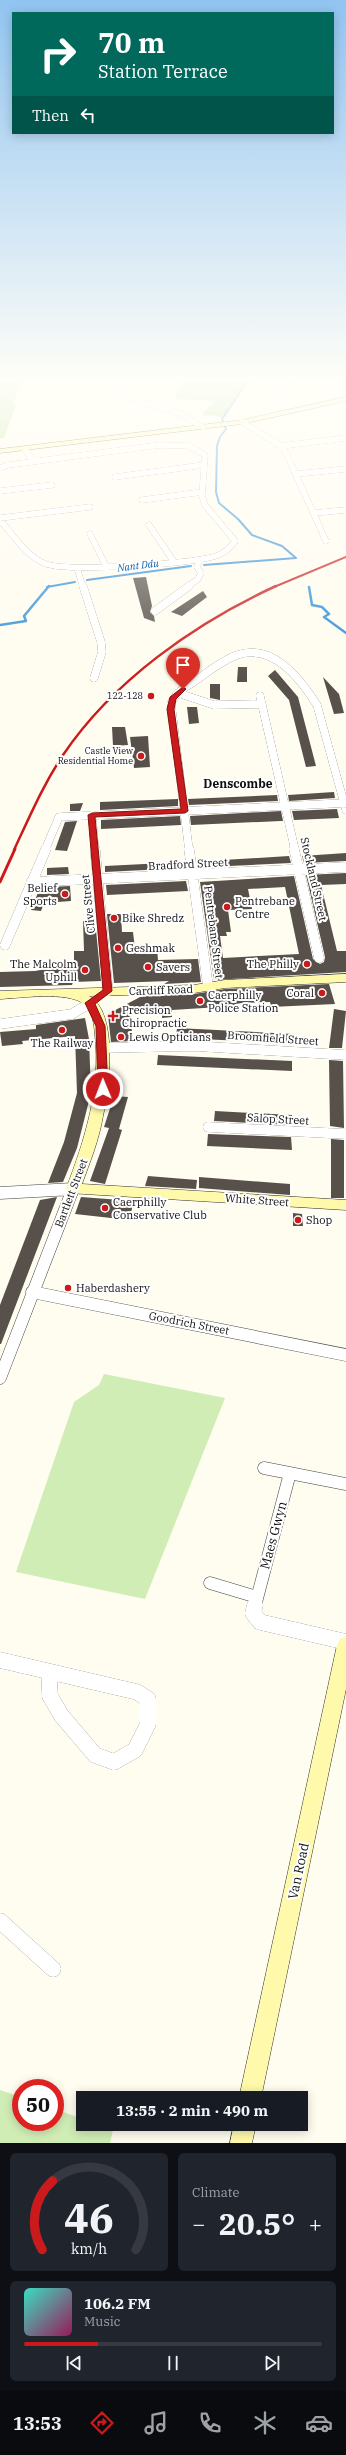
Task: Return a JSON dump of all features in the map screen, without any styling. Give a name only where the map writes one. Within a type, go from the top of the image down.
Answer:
[{"type":"street","points":[[0,519],[20,544],[40,562],[77,568],[200,560],[219,556],[231,549],[235,541],[205,505],[202,492],[203,479]]},
{"type":"street","points":[[298,479],[326,541]]},
{"type":"street","points":[[0,491],[52,485]]},
{"type":"street","points":[[142,500],[202,492]]},
{"type":"street","points":[[0,519],[90,507]]},
{"type":"street","points":[[314,513],[346,510]]},
{"type":"street","points":[[149,525],[174,562]]},
{"type":"street","points":[[90,534],[106,566]]},
{"type":"street","points":[[155,611],[198,579],[201,572],[197,567],[200,560]]},
{"type":"street","points":[[77,568],[101,642],[102,652],[94,678]]},
{"type":"street","points":[[5,945],[59,817],[285,806],[345,805],[317,705],[303,687],[277,659],[260,654],[238,655],[178,693]]},
{"type":"street","points":[[178,693],[214,705],[262,704]]},
{"type":"street","name":"Pentrebane Street","points":[[178,693],[171,702],[170,709],[194,874],[208,986]]},
{"type":"street","name":"Stockland Street","points":[[260,696],[319,958]]},
{"type":"street","name":"Clive Street","points":[[92,815],[108,991]]},
{"type":"street","name":"Bradford Street","points":[[31,882],[346,867]]},
{"type":"street","name":"Cardiff Road","points":[[0,995],[194,989],[208,986],[346,978]]},
{"type":"street","points":[[0,1024],[72,1014],[108,991]]},
{"type":"street","points":[[66,994],[81,998],[90,1003]]},
{"type":"street","name":"Bartlett Street","points":[[0,1378],[91,1141],[101,1101],[102,1048],[100,1026],[90,1003]]},
{"type":"street","name":"Broomfield Street","points":[[102,1048],[149,1044],[186,1045],[346,1055]]},
{"type":"street","name":"Salop Street","points":[[208,1128],[346,1134]]},
{"type":"street","name":"White Street","points":[[0,1193],[73,1189],[346,1205]]},
{"type":"street","name":"Goodrich Street","points":[[32,1292],[346,1355]]},
{"type":"street","points":[[264,1468],[346,1484]]},
{"type":"street","name":"Maes Gwyn","points":[[290,1473],[253,1613],[260,1622],[346,1647]]},
{"type":"street","points":[[210,1583],[257,1597]]},
{"type":"street","name":"Van Road","points":[[251,2091],[346,1647]]},
{"type":"street","points":[[0,1660],[137,1692],[148,1699],[148,1724],[135,1750],[114,1762],[95,1755],[61,1715],[50,1696],[49,1672]]},
{"type":"street","points":[[0,1921],[53,1968]]},
{"type":"street","points":[[241,2143],[244,2131]]},
{"type":"green space","points":[[104,1374],[225,1398],[145,1599],[16,1572],[74,1402],[99,1385]]},
{"type":"green space","points":[[0,2090],[12,2094],[12,2131],[64,2131],[64,2112],[76,2116],[76,2131],[113,2131],[110,2143],[0,2143]]},
{"type":"building","points":[[146,577],[152,606],[150,612],[154,616],[155,622],[144,618],[133,578]]},
{"type":"building","points":[[203,591],[207,597],[182,616],[171,612]]},
{"type":"building","points":[[238,667],[247,667],[247,682],[237,682]]},
{"type":"building","points":[[275,670],[298,697],[316,766],[306,767],[289,700],[268,676]]},
{"type":"building","points":[[323,677],[339,694],[344,713],[334,714]]},
{"type":"building","points":[[210,684],[220,684],[220,700],[210,698]]},
{"type":"building","points":[[187,707],[197,707],[199,723],[189,724]]},
{"type":"building","points":[[112,727],[125,727],[128,745],[113,746]]},
{"type":"building","name":"Castle View Residential Home","points":[[148,736],[150,767],[134,768],[130,737]]},
{"type":"building","points":[[334,792],[335,798],[289,801],[288,795]]},
{"type":"building","points":[[277,795],[278,801],[189,805],[188,799]]},
{"type":"building","points":[[178,799],[178,806],[100,810],[100,802]]},
{"type":"building","points":[[83,803],[80,811],[70,811],[70,804]]},
{"type":"building","points":[[337,809],[339,818],[294,820],[292,811]]},
{"type":"building","points":[[281,811],[283,821],[191,825],[190,816]]},
{"type":"building","points":[[180,816],[181,825],[101,829],[101,820]]},
{"type":"building","points":[[77,821],[67,851],[55,850],[65,822]]},
{"type":"building","points":[[346,853],[346,861],[304,863],[302,856]]},
{"type":"building","points":[[289,856],[291,863],[208,867],[207,861]]},
{"type":"building","points":[[184,862],[185,868],[105,872],[105,866]]},
{"type":"building","points":[[68,867],[69,874],[47,875],[47,868]]},
{"type":"building","points":[[346,873],[346,884],[321,885],[337,951],[346,951],[346,972],[214,980],[200,882],[294,876],[313,959],[320,964],[324,962],[325,957],[306,875]],"holes":[[[285,887],[299,954],[223,958],[220,936],[227,936],[226,932],[231,932],[228,910],[252,909],[248,889]]]},
{"type":"building","points":[[186,881],[188,891],[107,895],[106,885]]},
{"type":"building","points":[[70,886],[71,901],[44,903],[41,911],[31,910],[39,890],[48,891],[48,887]]},
{"type":"building","points":[[107,914],[121,914],[122,932],[133,932],[135,949],[157,948],[158,960],[198,959],[201,982],[164,984],[169,981],[114,983]]},
{"type":"building","points":[[95,920],[101,981],[73,982],[72,985],[0,987],[0,972],[35,971],[46,969],[46,965],[74,964],[74,951],[84,951],[83,921]]},
{"type":"building","points":[[329,984],[335,1004],[271,1007],[270,1002],[242,1003],[235,1004],[235,1006],[172,1010],[172,1017],[162,1018],[162,1010],[134,1012],[134,1014],[130,1014],[133,1041],[111,1042],[108,1015],[106,1015],[142,996],[194,994],[225,989]]},
{"type":"building","points":[[334,1009],[346,1011],[342,1048],[329,1048]]},
{"type":"building","points":[[85,1018],[89,1039],[91,1093],[77,1148],[63,1182],[48,1183],[64,1142],[77,1093],[75,1036],[22,1041],[23,1044],[2,1046],[0,1032],[36,1029],[36,1025]]},
{"type":"building","points":[[177,1028],[293,1034],[293,1043],[176,1038]]},
{"type":"building","points":[[158,1055],[292,1061],[292,1071],[157,1065]]},
{"type":"building","points":[[329,1060],[343,1061],[344,1128],[330,1126]]},
{"type":"building","points":[[114,1096],[128,1097],[119,1129],[122,1130],[105,1184],[90,1181],[109,1128],[104,1127]]},
{"type":"building","points":[[215,1111],[292,1115],[292,1125],[214,1121]]},
{"type":"building","points":[[208,1134],[291,1137],[292,1150],[207,1146]]},
{"type":"building","points":[[331,1139],[344,1140],[344,1198],[331,1198]]},
{"type":"building","points":[[148,1176],[197,1180],[196,1189],[145,1186]]},
{"type":"building","points":[[199,1177],[290,1184],[290,1195],[199,1188]]},
{"type":"building","points":[[57,1197],[0,1344],[0,1305],[40,1200]]},
{"type":"building","name":"Caerphilly Conservative Club","points":[[81,1197],[134,1201],[129,1220],[75,1214]]},
{"type":"building","name":"Shop","points":[[293,1213],[302,1214],[303,1226],[293,1226]]},
{"type":"waterway","points":[[204,565],[296,558],[282,546],[252,535],[238,519],[219,503],[216,492],[216,479]]},
{"type":"waterway","name":"Nant Ddu","points":[[87,580],[191,566]]},
{"type":"waterway","name":"Nant Ddu","points":[[48,587],[75,582]]},
{"type":"waterway","name":"Nant Ddu","points":[[0,625],[26,621],[24,616],[48,587]]},
{"type":"waterway","points":[[309,587],[312,605],[322,607],[329,614],[324,617],[346,633]]},
{"type":"railway","points":[[274,587],[346,557]]},
{"type":"railway","points":[[14,850],[56,766],[83,728],[106,703],[131,679],[186,636],[246,601],[274,587]]},
{"type":"railway","points":[[0,882],[15,849]]},
{"type":"place","name":"122-128","points":[[151,696]]},
{"type":"place","name":"Castle View Residential Home","points":[[141,756]]},
{"type":"place","name":"Belief Sports","points":[[65,894]]},
{"type":"place","name":"Pentrebane Centre","points":[[227,907]]},
{"type":"place","name":"Bike Shredz","points":[[114,918]]},
{"type":"place","name":"Geshmak","points":[[118,948]]},
{"type":"place","name":"The Philly","points":[[307,964]]},
{"type":"place","name":"Savers","points":[[148,967]]},
{"type":"place","name":"The Malcolm Uphill","points":[[85,970]]},
{"type":"place","name":"Coral","points":[[322,993]]},
{"type":"place","name":"Caerphilly Police Station","points":[[200,1001]]},
{"type":"place","name":"Precision Chiropractic","points":[[113,1016]]},
{"type":"place","name":"The Railway","points":[[62,1030]]},
{"type":"place","name":"Lewis Opticians","points":[[121,1037]]},
{"type":"place","name":"Caerphilly Conservative Club","points":[[105,1208]]},
{"type":"place","name":"Shop","points":[[298,1220]]},
{"type":"place","name":"Haberdashery","points":[[68,1288]]},
{"type":"district","name":"Denscombe","points":[[238,784]]},
{"type":"route","points":[[103,1089],[100,1026],[90,1003],[108,991],[92,815],[185,811],[170,709],[172,699],[183,689]]}]
